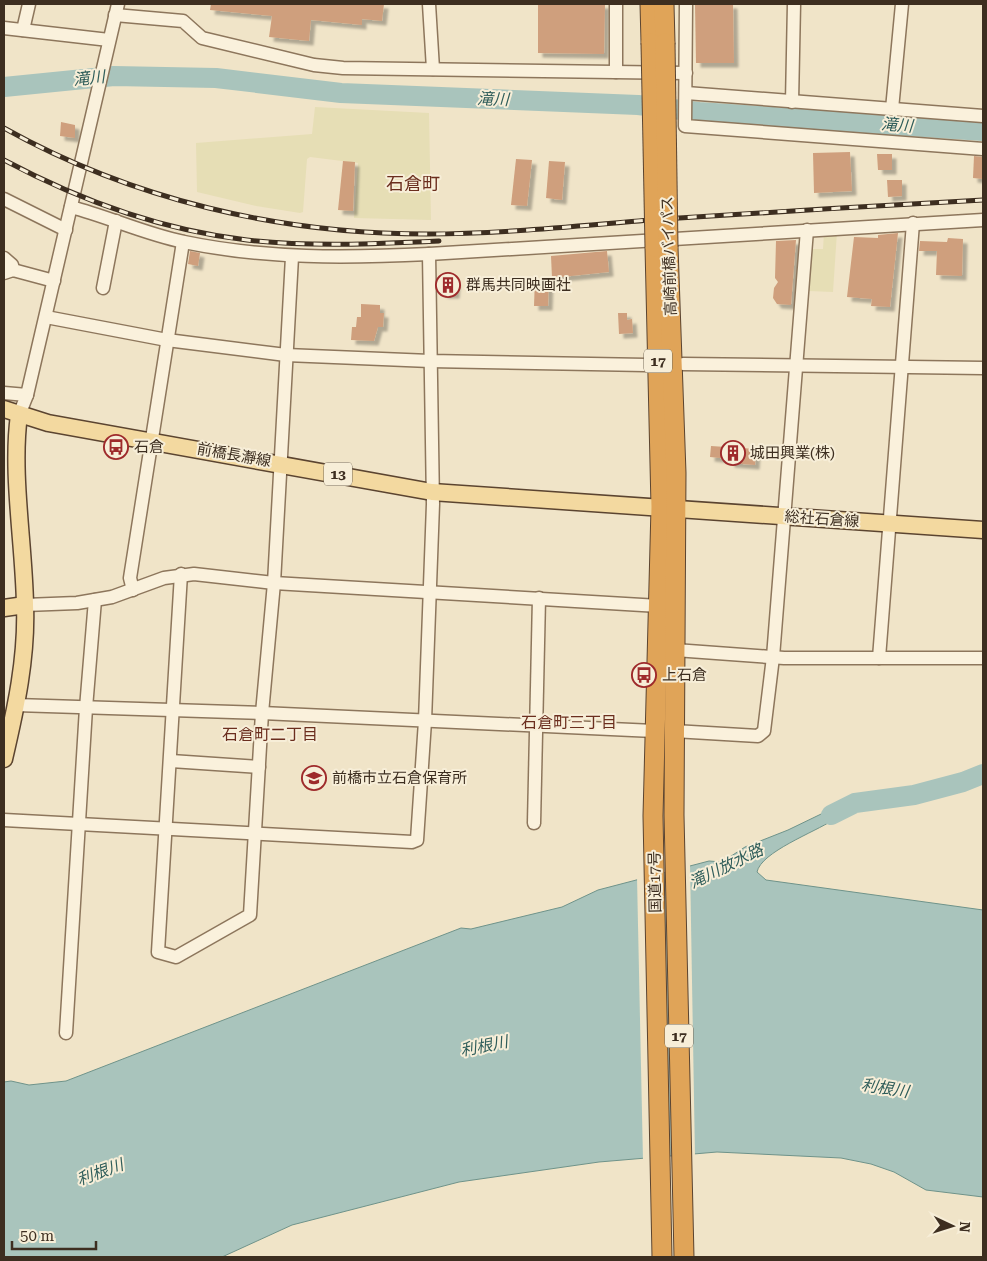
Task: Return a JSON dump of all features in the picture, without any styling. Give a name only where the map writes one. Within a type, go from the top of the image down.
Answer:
[{"type":"highway","name":"高崎前橋バイパス","points":[[650,4],[658,43]]},
{"type":"highway","name":"高崎前橋バイパス","points":[[664,4],[658,43],[668,507]]},
{"type":"highway","name":"国道17号","points":[[662,1257],[653,816],[659,606],[668,507]]},
{"type":"highway","name":"国道17号","points":[[668,507],[675,650],[674,815],[684,1257]]},
{"type":"main road","name":"前橋長瀞線","points":[[12,412],[48,423],[280,463],[432,492],[668,507]]},
{"type":"main road","points":[[4,759],[16,705],[24,650],[26,605],[18,466],[12,412]]},
{"type":"main road","name":"総社石倉線","points":[[668,507],[983,530]]},
{"type":"main road","points":[[4,608],[26,605]]},
{"type":"street","points":[[23,30],[29,4]]},
{"type":"street","points":[[429,4],[433,69]]},
{"type":"street","points":[[616,4],[616,72]]},
{"type":"street","points":[[686,4],[685,126],[983,149]]},
{"type":"street","points":[[792,102],[794,4]]},
{"type":"street","points":[[892,110],[902,4]]},
{"type":"street","points":[[12,412],[27,394],[116,10],[183,21],[202,38],[314,64],[343,68],[686,73]]},
{"type":"street","points":[[4,28],[109,40]]},
{"type":"street","points":[[686,96],[983,116]]},
{"type":"street","points":[[4,199],[66,230]]},
{"type":"street","points":[[71,207],[183,242],[292,256],[352,258],[983,220]]},
{"type":"street","points":[[103,288],[116,221]]},
{"type":"street","points":[[879,658],[913,223]]},
{"type":"street","points":[[674,731],[758,736],[764,731],[773,657],[807,230]]},
{"type":"street","points":[[133,590],[130,578],[150,441],[183,242]]},
{"type":"street","points":[[4,820],[412,842],[417,840],[425,721],[430,592],[432,492],[430,254]]},
{"type":"street","points":[[181,574],[158,952],[176,957],[250,915],[262,713],[274,582],[292,256]]},
{"type":"street","points":[[4,258],[12,265],[8,272],[54,281]]},
{"type":"street","points":[[46,317],[167,340],[286,355],[430,362],[646,365]]},
{"type":"street","points":[[683,364],[983,368]]},
{"type":"street","points":[[4,393],[27,394]]},
{"type":"street","points":[[26,605],[96,600],[181,574],[274,582],[659,606]]},
{"type":"street","points":[[534,823],[539,598]]},
{"type":"street","points":[[66,1033],[86,708],[96,600]]},
{"type":"street","points":[[675,650],[773,657],[983,658]]},
{"type":"street","points":[[16,705],[262,713],[654,731]]},
{"type":"street","points":[[171,761],[259,767]]},
{"type":"shaded area","points":[[315,107],[429,113],[431,220],[354,218],[358,163],[310,157],[307,159],[303,212],[300,213],[256,206],[197,192],[196,143],[312,134]]},
{"type":"shaded area","points":[[837,232],[833,292],[808,291],[812,249],[823,249],[824,233]]},
{"type":"water","name":"利根川","points":[[846,802],[855,803],[825,825],[768,857],[757,872],[766,880],[983,910],[983,1197],[926,1190],[894,1172],[871,1164],[841,1158],[717,1152],[599,1162],[459,1182],[292,1225],[222,1257],[4,1257],[4,1082],[11,1081],[29,1085],[66,1081],[461,928],[471,929],[562,907],[598,890],[709,861],[722,862],[745,847],[788,830]]},
{"type":"pier","points":[[690,863],[695,1157],[673,1158],[667,869]]},
{"type":"pier","points":[[663,870],[670,1159],[643,1161],[637,877]]},
{"type":"building","points":[[211,4],[384,4],[382,21],[362,19],[362,25],[311,20],[309,41],[269,37],[272,16],[210,10]]},
{"type":"building","points":[[538,4],[605,4],[604,54],[538,53]]},
{"type":"building","points":[[695,4],[733,4],[734,63],[696,63]]},
{"type":"building","points":[[61,122],[75,125],[75,138],[60,136]]},
{"type":"building","points":[[850,152],[852,191],[814,193],[813,153]]},
{"type":"building","points":[[877,154],[892,154],[892,170],[878,170]]},
{"type":"building","points":[[974,156],[983,157],[983,179],[973,178]]},
{"type":"building","points":[[516,159],[532,160],[527,206],[511,205]]},
{"type":"building","points":[[343,161],[355,162],[353,211],[338,210]]},
{"type":"building","points":[[549,161],[565,162],[562,200],[546,198]]},
{"type":"building","points":[[887,180],[902,180],[902,196],[888,197]]},
{"type":"building","points":[[898,233],[890,307],[871,306],[872,299],[847,297],[854,237],[878,238],[878,235]]},
{"type":"building","points":[[948,238],[963,239],[962,276],[936,275],[937,251],[919,251],[920,241],[947,242]]},
{"type":"building","points":[[796,240],[791,305],[777,304],[773,298],[774,288],[778,282],[775,278],[776,241]]},
{"type":"building","points":[[190,251],[200,253],[198,266],[188,264]]},
{"type":"building","points":[[607,251],[609,272],[552,278],[551,256]]},
{"type":"building","points":[[535,278],[549,278],[548,306],[534,306]]},
{"type":"building","name":"群馬共同映画社","points":[[444,280],[456,281],[455,294],[443,294]]},
{"type":"building","points":[[361,304],[380,305],[380,313],[384,313],[383,327],[378,327],[374,341],[351,340],[352,327],[356,327],[357,317],[361,317]]},
{"type":"building","points":[[618,313],[627,313],[627,320],[632,319],[633,333],[619,334]]},
{"type":"building","name":"城田興業(株)","points":[[711,446],[756,449],[755,465],[730,463],[730,459],[710,457]]},
{"type":"waterway","name":"滝川","points":[[4,87],[114,76],[216,78],[341,93],[638,105],[699,112],[983,131]]},
{"type":"waterway","name":"滝川放水路","points":[[831,815],[855,803],[914,795],[963,782],[983,774]]},
{"type":"railway","points":[[4,128],[53,153],[104,175],[156,193],[209,208],[317,228],[427,234],[486,232],[783,211],[983,200]]},
{"type":"railway","points":[[4,160],[32,175],[121,211],[183,229],[215,235],[247,240],[319,244],[439,241]]},
{"type":"place","name":"群馬共同映画社","points":[[448,285]]},
{"type":"place","name":"石倉","points":[[116,447]]},
{"type":"place","name":"城田興業(株)","points":[[733,453]]},
{"type":"place","name":"上石倉","points":[[644,675]]},
{"type":"place","name":"前橋市立石倉保育所","points":[[314,778]]},
{"type":"district","name":"石倉町","points":[[413,183]]},
{"type":"district","name":"石倉町三丁目","points":[[569,722]]},
{"type":"district","name":"石倉町二丁目","points":[[270,734]]}]
